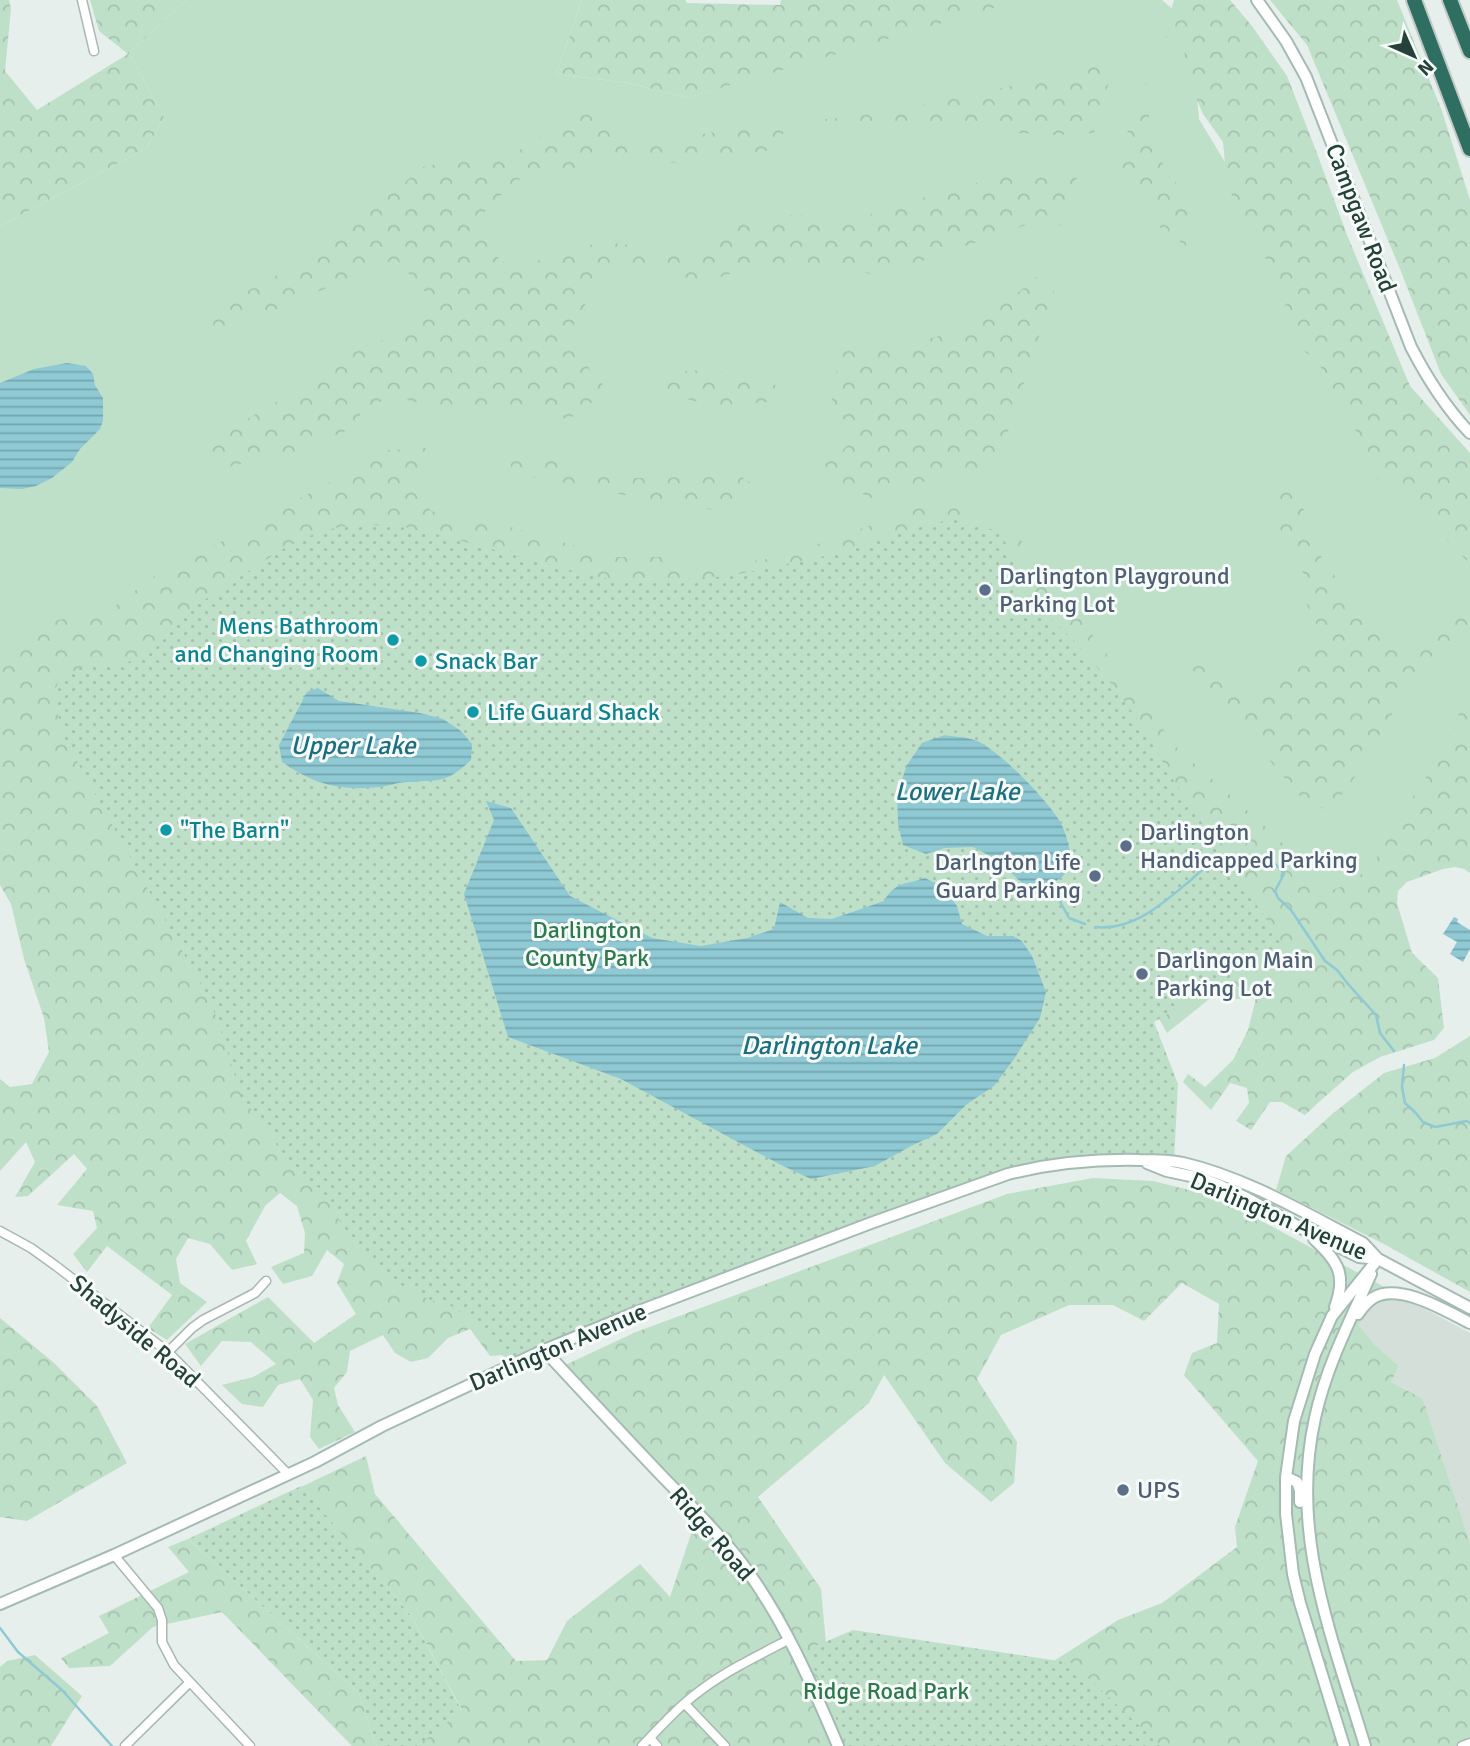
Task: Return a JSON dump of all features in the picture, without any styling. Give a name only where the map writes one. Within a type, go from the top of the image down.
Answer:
[{"type":"highway","points":[[1414,0],[1470,149]]},
{"type":"highway","points":[[1450,0],[1470,51]]},
{"type":"main road","name":"Campgaw Road","points":[[1257,0],[1286,41],[1306,77],[1411,347],[1443,401],[1470,433]]},
{"type":"main road","name":"Darlington Avenue","points":[[1139,1160],[1167,1171],[1219,1185],[1359,1256],[1378,1259]]},
{"type":"main road","name":"Darlington Avenue","points":[[0,1604],[288,1475],[392,1421],[544,1350],[871,1223],[1008,1174],[1053,1164],[1139,1160],[1181,1162],[1235,1179],[1363,1243],[1378,1259],[1470,1308]]},
{"type":"main road","points":[[1301,1228],[1337,1263],[1341,1283],[1339,1298],[1315,1354],[1297,1408],[1286,1478],[1286,1514],[1293,1574],[1300,1603],[1343,1746]]},
{"type":"main road","points":[[1332,1316],[1378,1259]]},
{"type":"main road","points":[[1365,1746],[1320,1598],[1309,1542],[1307,1513],[1309,1455],[1315,1418],[1333,1359],[1378,1259]]},
{"type":"main road","points":[[1333,1359],[1356,1316],[1373,1298],[1385,1294],[1402,1293],[1470,1323]]},
{"type":"main road","name":"Ridge Road","points":[[544,1350],[740,1561],[790,1639],[838,1746]]},
{"type":"main road","points":[[1286,1478],[1297,1472],[1309,1455]]},
{"type":"main road","points":[[1286,1478],[1297,1482],[1300,1490],[1302,1530],[1309,1542]]},
{"type":"street","points":[[82,0],[94,51]]},
{"type":"street","name":"Shadyside Road","points":[[0,1231],[56,1266],[168,1352],[288,1475]]},
{"type":"street","points":[[168,1352],[191,1328],[255,1293],[266,1281]]},
{"type":"street","points":[[114,1555],[158,1608],[162,1620],[163,1642],[174,1665],[250,1746]]},
{"type":"street","points":[[642,1746],[685,1704],[724,1674],[790,1639]]},
{"type":"street","points":[[125,1746],[190,1682]]},
{"type":"street","points":[[685,1704],[725,1746]]},
{"type":"street","points":[[650,1738],[657,1746]]},
{"type":"street","points":[[1462,1746],[1470,1743]]},
{"type":"shaded area","points":[[1405,1298],[1470,1333],[1470,1543],[1423,1399],[1391,1382],[1399,1366],[1374,1344],[1359,1325],[1372,1304]]},
{"type":"green space","points":[[0,0],[9,0],[11,9],[5,71],[37,110],[128,54],[99,31],[90,0],[186,0],[129,53],[164,117],[147,148],[0,226]]},
{"type":"green space","points":[[186,0],[582,0],[556,74],[629,83],[687,98],[1006,0],[1162,0],[1191,25],[1199,119],[1305,295],[1470,537],[1470,734],[1344,922],[849,551],[0,699],[0,226],[147,148],[164,117],[129,53]]},
{"type":"green space","points":[[582,0],[685,0],[687,3],[780,5],[781,0],[1043,0],[1010,3],[687,98],[629,83],[556,74]]},
{"type":"green space","points":[[1174,0],[1230,0],[1287,76],[1347,235],[1410,386],[1470,453],[1470,564],[1420,514],[1366,469],[1360,436],[1325,393],[1320,362],[1305,352],[1284,306],[1296,293],[1280,283],[1247,227],[1227,185],[1223,142],[1203,114],[1187,77],[1184,47],[1163,35]]},
{"type":"green space","points":[[1270,0],[1397,0],[1442,111],[1470,200],[1470,415],[1441,374],[1307,45]]},
{"type":"green space","points":[[1098,64],[1114,64],[1094,133],[1059,135],[967,128],[921,129],[895,123],[820,133],[814,120],[914,107],[1067,77]]},
{"type":"green space","points":[[1146,83],[1150,127],[1157,155],[1175,180],[1189,214],[1186,246],[1160,228],[1151,201],[1127,190],[1116,171]]},
{"type":"green space","points":[[588,102],[610,135],[670,140],[726,130],[786,124],[778,149],[695,162],[666,163],[610,158],[558,176],[515,180],[481,216],[490,250],[512,270],[555,254],[602,242],[696,250],[724,227],[783,215],[865,216],[960,186],[1043,170],[1077,175],[1067,227],[1038,221],[899,269],[870,274],[830,260],[811,266],[752,268],[701,282],[657,269],[616,266],[594,289],[572,328],[591,373],[609,390],[568,420],[540,407],[425,404],[392,397],[364,408],[353,428],[297,451],[224,468],[198,455],[227,431],[278,401],[329,363],[395,335],[430,308],[428,295],[396,259],[215,335],[211,310],[277,275],[327,239],[357,222],[423,167],[484,154],[504,161]]},
{"type":"green space","points":[[1038,276],[1056,285],[1005,441],[981,474],[951,475],[910,485],[874,499],[846,487],[824,465],[854,439],[848,424],[831,405],[837,368],[829,341],[883,349],[936,337],[977,323]]},
{"type":"green space","points":[[691,370],[767,380],[784,391],[769,402],[713,406],[668,394],[664,376]]},
{"type":"green space","name":"Darlington County Park","points":[[426,448],[420,495],[431,511],[455,519],[486,520],[614,557],[664,557],[701,568],[768,559],[933,503],[972,503],[965,533],[515,1354],[490,1356],[470,1329],[448,1338],[428,1358],[411,1362],[395,1353],[383,1335],[350,1351],[347,1372],[334,1388],[338,1405],[355,1432],[319,1449],[310,1437],[313,1400],[300,1379],[278,1385],[263,1407],[242,1404],[222,1385],[253,1377],[276,1364],[251,1342],[222,1341],[201,1366],[185,1344],[268,1297],[314,1343],[356,1314],[337,1283],[344,1264],[327,1250],[312,1276],[283,1284],[271,1267],[304,1253],[305,1233],[297,1206],[280,1193],[265,1206],[246,1241],[257,1264],[232,1270],[210,1244],[188,1238],[176,1259],[180,1283],[207,1302],[167,1340],[148,1328],[172,1295],[107,1246],[87,1272],[73,1254],[97,1228],[93,1211],[57,1205],[87,1169],[74,1154],[28,1196],[15,1197],[35,1162],[26,1142],[0,1171],[0,1079],[10,1087],[32,1084],[49,1052],[44,1018],[24,959],[11,904],[0,885],[0,665],[30,642],[39,631],[58,620],[107,612],[169,565],[195,556],[388,450]]},
{"type":"green space","points":[[534,452],[610,478],[667,478],[720,470],[739,475],[752,484],[753,499],[727,511],[684,507],[548,479],[514,475],[509,460]]},
{"type":"green space","points":[[1288,484],[1300,498],[1315,547],[1351,600],[1387,645],[1409,650],[1425,633],[1444,628],[1470,609],[1470,626],[1420,667],[1369,757],[1332,809],[1309,807],[1255,743],[1197,686],[1192,665],[1205,661],[1229,688],[1252,707],[1273,691],[1317,646],[1321,634],[1300,590],[1303,573],[1279,527],[1275,494]]},
{"type":"green space","name":"Darlington County Park","points":[[954,519],[998,531],[1017,561],[1024,592],[1077,644],[1117,691],[1284,946],[1154,1022],[1178,1084],[1174,1161],[1121,1160],[1008,1174],[510,1366],[478,1326],[450,1305],[430,1300],[401,1285],[365,1252],[349,1235],[319,1188],[301,1174],[281,1151],[241,1095],[216,1016],[205,992],[63,736],[55,701],[59,680],[92,663],[144,659],[176,621],[201,602],[281,550],[318,532],[340,527],[373,525],[413,528],[588,575],[631,583],[729,576],[849,551],[912,528]]},
{"type":"green space","points":[[1018,534],[1040,579],[1080,618],[1178,749],[1277,837],[1301,864],[1319,895],[1351,883],[1373,864],[1438,759],[1460,712],[1470,702],[1470,873],[1455,867],[1443,869],[1407,882],[1398,891],[1397,903],[1412,953],[1438,978],[1444,1028],[1434,1040],[1380,1057],[1353,1072],[1305,1115],[1282,1102],[1270,1102],[1251,1130],[1236,1121],[1249,1103],[1247,1088],[1230,1083],[1211,1110],[1183,1082],[1188,1074],[1205,1087],[1233,1060],[1248,1030],[1256,998],[1237,999],[1218,992],[1167,1033],[1154,1010],[1001,549]]},
{"type":"green space","points":[[1470,1036],[1470,1292],[1384,1244],[1276,1190],[1286,1156],[1331,1115],[1384,1073],[1435,1058]]},
{"type":"green space","points":[[1093,1178],[1153,1181],[1201,1193],[1241,1210],[1405,1298],[1372,1304],[1359,1325],[1374,1344],[1399,1366],[1391,1382],[1423,1399],[1470,1543],[1470,1746],[417,1746],[462,1710],[412,1617],[301,1487],[366,1456],[375,1494],[516,1661],[547,1660],[567,1621],[640,1564],[670,1597],[697,1516],[563,1366],[636,1332],[1007,1194]],"holes":[[[1182,1283],[1219,1304],[1217,1343],[1192,1353],[1184,1375],[1258,1461],[1235,1527],[1237,1547],[1162,1603],[1118,1620],[1024,1680],[826,1643],[821,1589],[758,1497],[869,1403],[884,1375],[945,1463],[991,1502],[1014,1483],[1017,1442],[977,1379],[1001,1335],[1069,1305],[1113,1305],[1144,1321]]]},
{"type":"green space","points":[[0,1318],[54,1363],[97,1406],[127,1463],[27,1521],[0,1517]]},
{"type":"green space","points":[[301,1486],[412,1617],[462,1711],[417,1746],[377,1746],[359,1693],[188,1539]]},
{"type":"green space","points":[[188,1539],[359,1693],[377,1746],[352,1746],[222,1612],[153,1627],[110,1666],[69,1668],[61,1658],[109,1633],[99,1616],[189,1572],[168,1547]]},
{"type":"green space","name":"Ridge Road Park","points":[[853,1630],[1072,1663],[1161,1746],[848,1746],[806,1650]]},
{"type":"green space","points":[[35,1655],[82,1696],[51,1746],[0,1746],[0,1667],[7,1661]]},
{"type":"water","points":[[67,363],[86,366],[93,374],[95,385],[103,398],[103,421],[100,429],[80,449],[72,462],[52,478],[22,489],[0,488],[0,383],[34,369]]},
{"type":"water","name":"Upper Lake","points":[[318,688],[339,701],[443,719],[461,731],[472,744],[471,760],[448,777],[380,787],[340,787],[306,776],[282,762],[279,745],[307,692]]},
{"type":"water","name":"Lower Lake","points":[[945,735],[973,740],[987,746],[1033,788],[1059,820],[1066,835],[1072,862],[1063,876],[1036,895],[994,858],[973,847],[945,848],[926,854],[903,845],[898,824],[897,794],[907,765],[922,743]]},
{"type":"water","name":"Darlington Lake","points":[[486,801],[511,808],[570,896],[652,938],[701,946],[747,938],[774,929],[780,902],[808,918],[832,919],[884,901],[897,887],[925,878],[943,887],[957,906],[962,924],[987,936],[1013,936],[1022,941],[1032,956],[1046,992],[1040,1018],[994,1086],[967,1104],[937,1134],[875,1166],[811,1179],[621,1079],[508,1037],[464,894],[494,820]]},
{"type":"water","points":[[1454,917],[1470,930],[1470,949],[1463,962],[1450,954],[1457,942],[1443,934]]},
{"type":"waterway","points":[[1095,927],[1133,921],[1166,901],[1207,867],[1250,861],[1274,864],[1284,874],[1275,891],[1278,898],[1291,910],[1325,961],[1337,970],[1376,1015],[1380,1033],[1394,1051]]},
{"type":"waterway","points":[[1051,885],[1069,918],[1085,924]]},
{"type":"waterway","points":[[1404,1065],[1402,1087],[1405,1103],[1423,1122],[1435,1127],[1467,1121],[1470,1123]]},
{"type":"waterway","points":[[0,1628],[18,1652],[62,1690],[112,1746]]},
{"type":"place","name":"Darlington Playground Parking Lot","points":[[985,590]]},
{"type":"place","name":"Mens Bathroom and Changing Room","points":[[393,640]]},
{"type":"place","name":"Snack Bar","points":[[421,661]]},
{"type":"place","name":"Life Guard Shack","points":[[473,712]]},
{"type":"place","name":"\"The Barn\"","points":[[166,830]]},
{"type":"place","name":"Darlington Handicapped Parking","points":[[1126,846]]},
{"type":"place","name":"Darlngton Life Guard Parking","points":[[1095,876]]},
{"type":"place","name":"Darlingon Main Parking Lot","points":[[1142,974]]},
{"type":"place","name":"UPS","points":[[1123,1490]]}]
